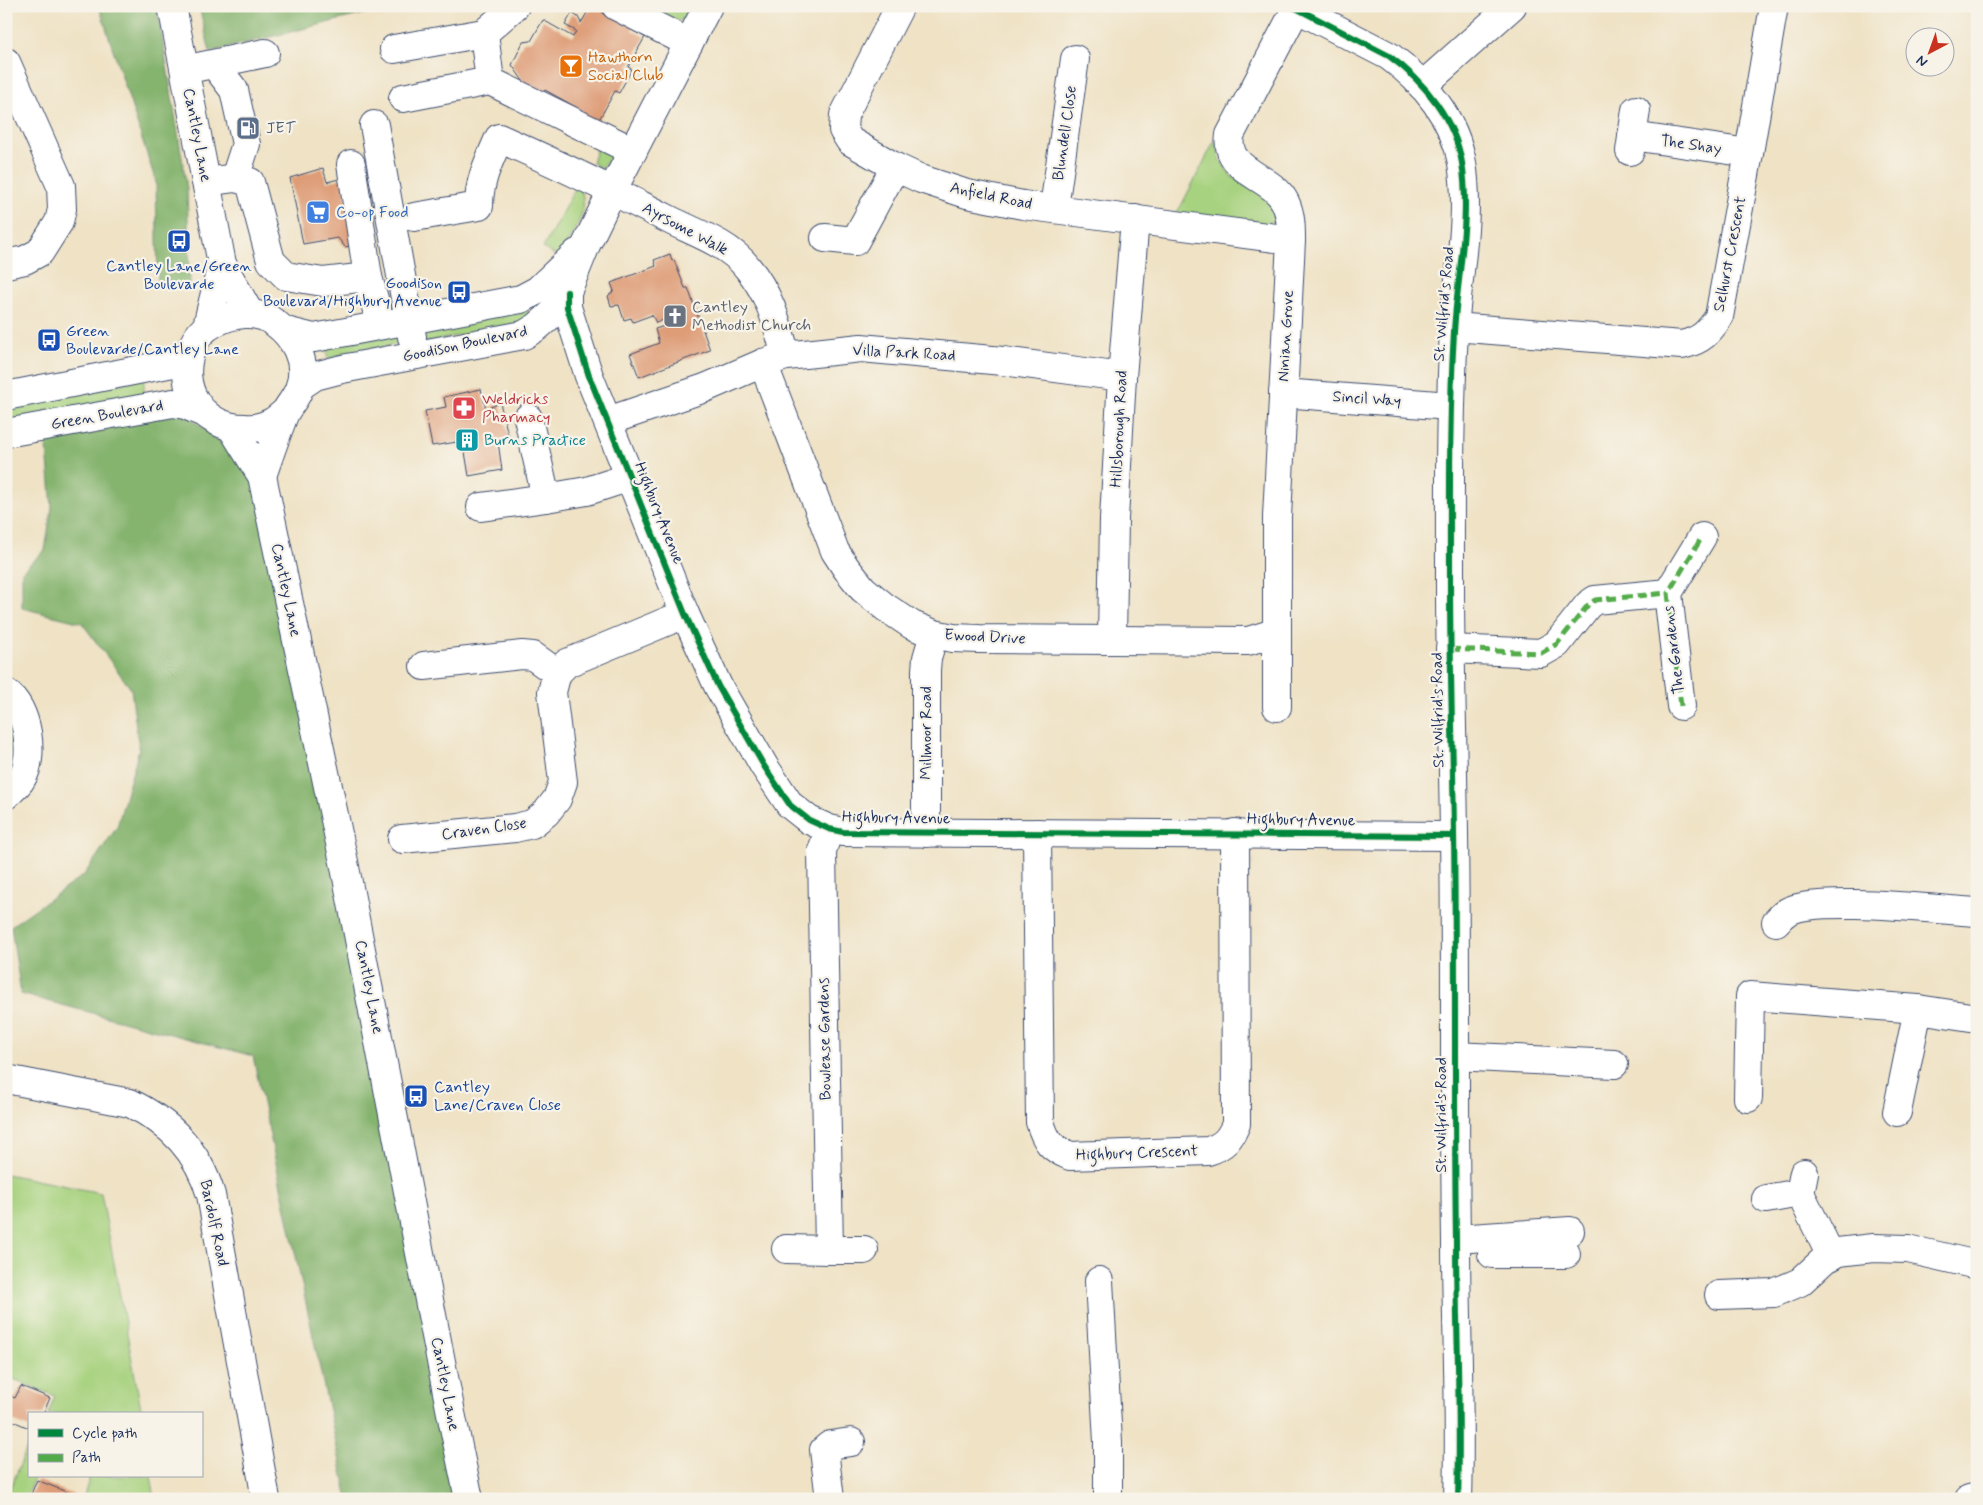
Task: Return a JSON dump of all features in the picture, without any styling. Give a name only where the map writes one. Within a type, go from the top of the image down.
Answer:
[{"type":"street","name":"Cantley Lane","points":[[172,6],[222,264],[250,314]]},
{"type":"street","points":[[394,49],[484,33],[515,6]]},
{"type":"street","points":[[616,6],[689,42]]},
{"type":"street","name":"Goodison Boulevard","points":[[300,386],[315,376],[525,334],[537,328],[553,313],[567,292],[586,245],[612,191],[708,6]]},
{"type":"street","name":"Anfield Road","points":[[900,6],[844,115],[843,130],[850,141],[895,167],[922,179],[967,194],[1022,204],[1291,240]]},
{"type":"street","points":[[1422,86],[1512,6]]},
{"type":"street","name":"Selhurst Crescent","points":[[1454,328],[1682,345],[1697,341],[1709,332],[1719,317],[1750,154],[1774,6]]},
{"type":"street","name":"St. Wilfrid's Road","points":[[1294,7],[1389,56],[1404,67],[1422,86],[1439,107],[1452,131],[1461,158],[1465,188],[1466,212],[1454,328],[1450,406],[1450,649],[1454,836],[1456,1246],[1460,1458],[1458,1499]]},
{"type":"street","name":"Ninian Grove","points":[[1277,707],[1277,517],[1291,240],[1290,220],[1285,202],[1271,186],[1243,168],[1234,159],[1229,140],[1294,7]]},
{"type":"street","points":[[484,33],[490,81]]},
{"type":"street","points":[[184,70],[264,53]]},
{"type":"street","name":"Blundell Close","points":[[1054,208],[1075,59]]},
{"type":"street","points":[[6,62],[61,186],[62,209],[59,222],[40,252],[26,260],[6,264]]},
{"type":"street","points":[[214,64],[234,90],[246,144],[235,178]]},
{"type":"street","points":[[403,98],[490,81],[633,151]]},
{"type":"street","name":"The Shay","points":[[1636,110],[1631,144],[1750,154]]},
{"type":"street","points":[[374,125],[416,355]]},
{"type":"street","name":"Ayrsome Walk","points":[[414,217],[479,206],[479,189],[483,173],[499,138],[723,246],[746,265],[772,305],[775,360]]},
{"type":"street","points":[[351,164],[368,277],[382,325]]},
{"type":"street","points":[[825,238],[855,241],[895,167]]},
{"type":"street","points":[[206,182],[235,178],[250,182],[270,261],[286,276],[323,282],[368,277]]},
{"type":"street","name":"Hillsborough Road","points":[[1112,640],[1114,519],[1122,377],[1135,219]]},
{"type":"street","name":"Goodison Boulevard","points":[[286,331],[314,338],[521,299],[538,290],[586,245]]},
{"type":"street","name":"Cantley Lane","points":[[207,326],[222,264]]},
{"type":"street","points":[[567,292],[567,307],[589,376]]},
{"type":"street","points":[[250,314],[271,320],[286,331],[294,341],[300,356],[302,375],[293,403],[285,412],[269,424],[252,429],[232,428],[212,420],[200,408],[190,392],[187,379],[187,361],[196,340],[207,326],[229,315],[250,314]]},
{"type":"street","points":[[537,328],[556,337],[566,346],[589,376]]},
{"type":"street","name":"Villa Park Road","points":[[608,421],[705,388],[775,360],[861,348],[1002,361],[1122,377]]},
{"type":"street","points":[[6,396],[173,363],[192,349]]},
{"type":"street","name":"Ewood Drive","points":[[775,360],[835,551],[846,568],[864,589],[885,607],[912,625],[934,634],[953,638],[1248,641],[1277,632]]},
{"type":"street","name":"Highbury Avenue","points":[[589,376],[685,614],[718,686],[782,796],[809,820],[829,829],[843,832],[1235,833],[1454,836]]},
{"type":"street","name":"Sincil Way","points":[[1283,393],[1450,406]]},
{"type":"street","name":"Green Boulevard","points":[[6,433],[173,403],[184,405],[206,414]]},
{"type":"street","points":[[262,476],[285,412]]},
{"type":"street","points":[[528,418],[546,498]]},
{"type":"street","name":"Cantley Lane","points":[[232,428],[262,476],[344,862],[454,1432],[469,1499]]},
{"type":"street","points":[[481,507],[587,491],[630,477]]},
{"type":"street","name":"The Gardens","points":[[1681,706],[1668,593],[1702,537]]},
{"type":"street","name":"The Gardens","points":[[1450,649],[1541,653],[1557,644],[1588,605],[1595,600],[1668,593]]},
{"type":"street","points":[[424,666],[522,655],[532,656],[558,673],[567,663],[685,614]]},
{"type":"street","name":"Millmoor Road","points":[[926,833],[926,670],[927,658],[934,634]]},
{"type":"street","name":"Craven Close","points":[[402,839],[515,828],[532,824],[546,813],[557,799],[563,782],[552,692],[558,673]]},
{"type":"street","points":[[6,693],[22,712],[27,729],[28,755],[23,778],[6,795]]},
{"type":"street","name":"Bowlease Gardens","points":[[829,829],[822,851],[829,1250]]},
{"type":"street","name":"Highbury Crescent","points":[[1037,833],[1040,1122],[1045,1138],[1057,1150],[1070,1156],[1208,1151],[1220,1147],[1231,1138],[1236,1124],[1235,833]]},
{"type":"street","points":[[1776,922],[1787,912],[1803,906],[1848,904],[1977,912]]},
{"type":"street","points":[[1748,1098],[1750,996],[1918,1009],[1977,1018]]},
{"type":"street","points":[[1897,1112],[1918,1009]]},
{"type":"street","points":[[1455,1056],[1614,1064]]},
{"type":"street","name":"Bardolf Road","points":[[6,1079],[130,1103],[148,1112],[165,1124],[196,1158],[206,1178],[211,1195],[266,1499]]},
{"type":"street","points":[[1766,1199],[1802,1183],[1831,1256]]},
{"type":"street","points":[[1456,1246],[1568,1243]]},
{"type":"street","points":[[1719,1295],[1774,1293],[1800,1282],[1825,1260],[1838,1252],[1873,1248],[1908,1250],[1977,1265]]},
{"type":"street","points":[[786,1249],[864,1250]]},
{"type":"street","points":[[1098,1281],[1108,1442],[1108,1499]]},
{"type":"street","points":[[830,1499],[824,1450],[830,1446],[851,1442]]},
{"type":"street","points":[[1968,1499],[1977,1496]]},
{"type":"green space","points":[[99,6],[157,6],[187,188],[190,283],[158,287],[156,182]]},
{"type":"green space","points":[[199,6],[395,6],[210,52]]},
{"type":"green space","points":[[668,6],[689,6],[682,20],[673,23],[663,17]]},
{"type":"green space","points":[[1215,140],[1220,159],[1232,177],[1252,185],[1278,208],[1276,219],[1261,228],[1171,220],[1181,206]]},
{"type":"green space","points":[[599,141],[614,148],[609,161],[600,168],[592,162]]},
{"type":"green space","points":[[577,185],[582,193],[584,202],[582,212],[579,222],[558,257],[543,248]]},
{"type":"green space","points":[[525,302],[530,318],[524,322],[423,343],[418,327]]},
{"type":"green space","points":[[401,336],[397,344],[328,359],[325,343]]},
{"type":"green space","points":[[144,379],[144,397],[6,422],[6,405]]},
{"type":"green space","points":[[173,403],[262,476],[469,1499],[348,1499],[253,1056],[21,994],[11,926],[84,875],[117,827],[139,749],[131,689],[82,623],[22,608],[22,571],[45,550],[52,507],[45,425]]},
{"type":"green space","points":[[6,716],[15,738],[18,759],[6,781]]},
{"type":"green space","points":[[6,1174],[101,1193],[142,1412],[49,1412],[55,1396],[6,1376]]},
{"type":"green space","points":[[28,1445],[28,1478],[34,1478],[25,1499],[8,1494]]},
{"type":"green space","points":[[89,1478],[151,1478],[155,1499],[83,1499]]},
{"type":"building","name":"Hawthorn Social Club","points":[[591,6],[600,6],[634,26],[632,30],[645,37],[628,67],[632,69],[619,93],[615,91],[595,127],[579,118],[583,111],[545,90],[544,92],[523,81],[512,65],[523,42],[531,41],[543,20],[573,37],[576,31],[565,25],[572,13],[578,17],[581,23]]},
{"type":"building","points":[[323,168],[327,182],[343,178],[355,245],[345,247],[338,238],[303,244],[290,178]]},
{"type":"building","name":"Cantley Methodist Church","points":[[670,254],[685,288],[688,288],[710,350],[639,377],[630,354],[659,343],[655,329],[674,323],[671,317],[656,323],[652,315],[633,322],[631,318],[624,320],[619,305],[611,306],[608,296],[614,291],[611,283],[656,266],[654,260]]},
{"type":"building","name":"Burns Practice","points":[[481,389],[486,409],[500,403],[509,438],[498,442],[502,470],[469,476],[464,446],[457,447],[457,442],[432,446],[425,411],[446,407],[444,397]]},
{"type":"building","points":[[21,1386],[50,1398],[44,1412],[28,1412],[28,1428],[13,1421],[6,1438],[6,1398],[8,1395],[15,1398]]},
{"type":"building","points":[[37,1480],[84,1499],[29,1499]]},
{"type":"marked path","points":[[1681,706],[1668,593],[1702,537]]},
{"type":"marked path","points":[[1450,649],[1541,653],[1557,644],[1588,605],[1595,600],[1668,593]]},
{"type":"cycle path","points":[[1292,6],[1389,56],[1414,77],[1426,90],[1445,117],[1453,132],[1462,163],[1465,206],[1454,332],[1450,489],[1450,646],[1455,885],[1458,1499]]},
{"type":"cycle path","points":[[567,292],[567,307],[589,376],[685,614],[718,686],[764,766],[790,805],[809,820],[829,829],[843,832],[1454,836]]},
{"type":"place","name":"Hawthorn Social Club","points":[[571,66]]},
{"type":"place","name":"JET","points":[[248,128]]},
{"type":"place","name":"Co-op Food","points":[[318,212]]},
{"type":"place","name":"Cantley Lane/Green Boulevarde","points":[[179,241]]},
{"type":"place","name":"Goodison Boulevard/Highbury Avenue","points":[[459,292]]},
{"type":"place","name":"Cantley Methodist Church","points":[[675,316]]},
{"type":"place","name":"Green Boulevarde/Cantley Lane","points":[[49,340]]},
{"type":"place","name":"Weldricks Pharmacy","points":[[464,408]]},
{"type":"place","name":"Burns Practice","points":[[467,440]]},
{"type":"place","name":"Cantley Lane/Craven Close","points":[[416,1096]]}]
